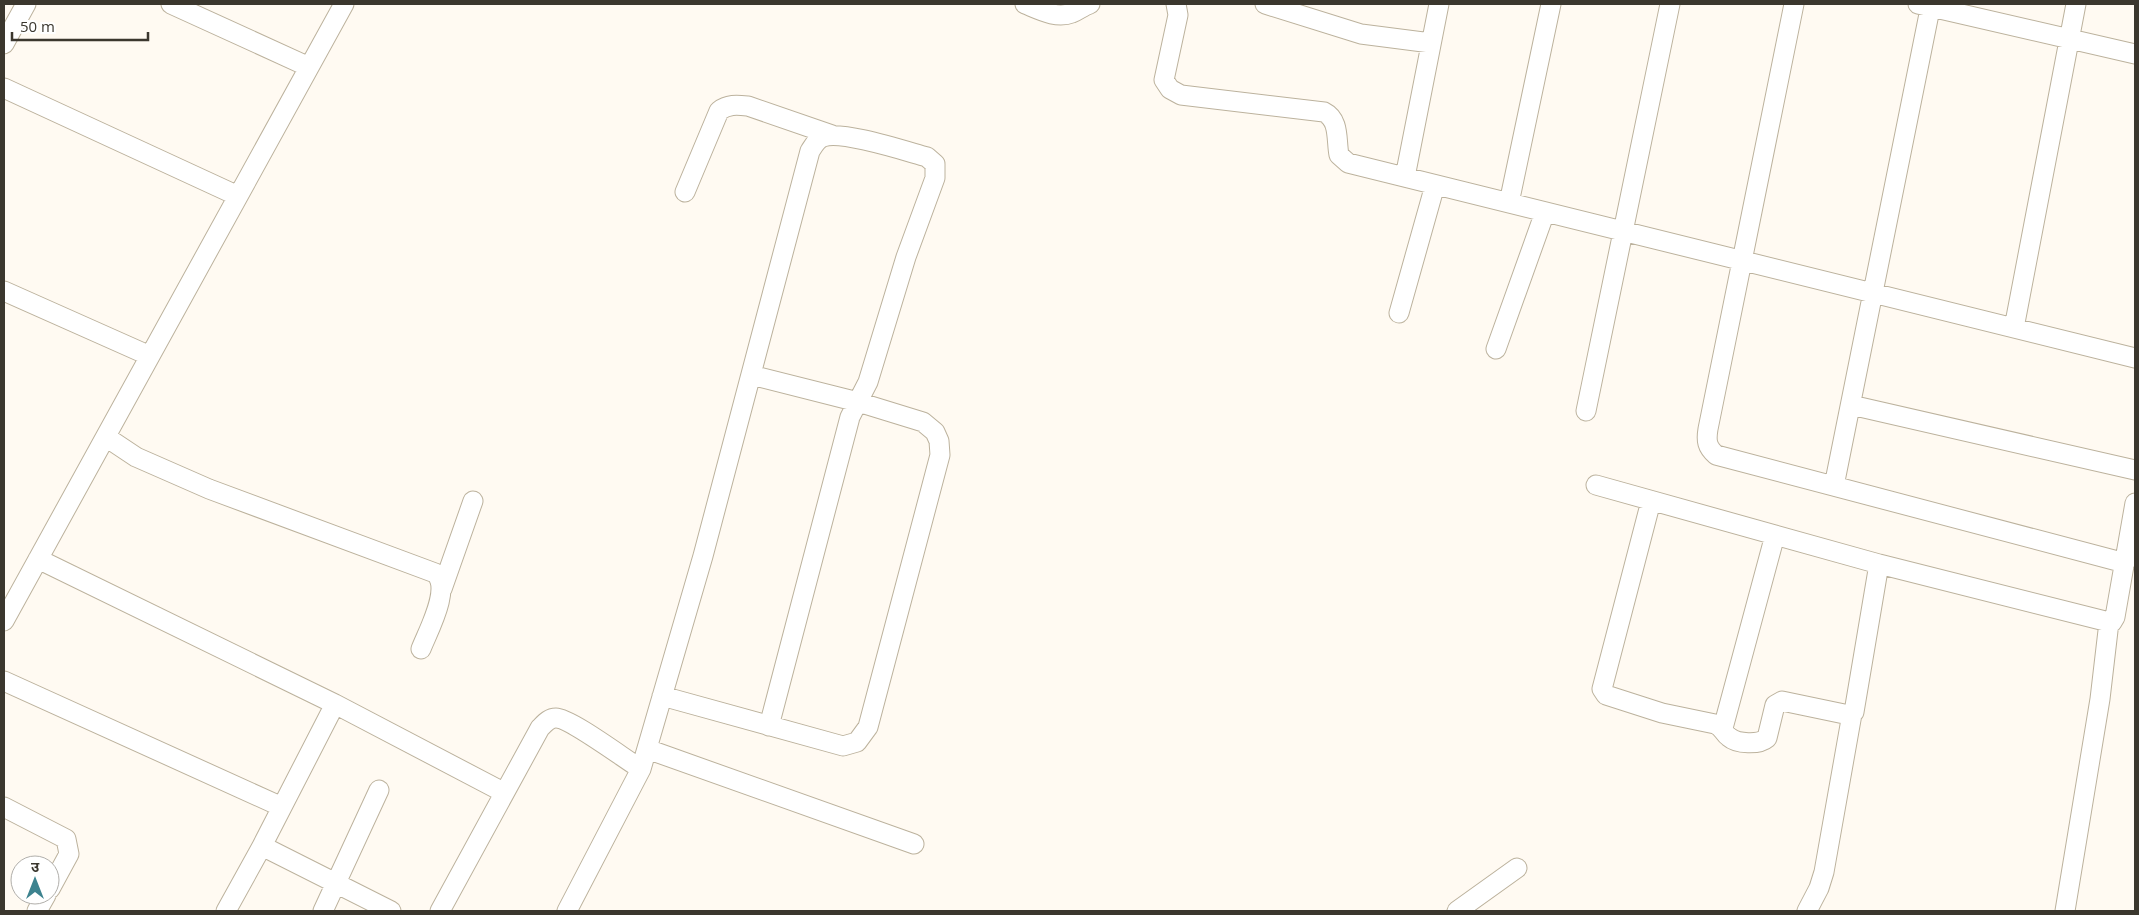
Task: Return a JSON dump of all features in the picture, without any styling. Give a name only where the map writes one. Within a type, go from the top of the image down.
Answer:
[{"type":"street","points":[[4,44],[26,4]]},
{"type":"street","points":[[171,4],[309,67]]},
{"type":"street","points":[[4,619],[344,4]]},
{"type":"street","points":[[1025,4],[1054,15],[1080,7]]},
{"type":"street","points":[[1176,4],[1178,15],[1164,80],[1170,89],[1181,95],[1324,112],[1329,115],[1335,124],[1338,148],[1342,159],[1348,163],[2135,358]]},
{"type":"street","points":[[1265,4],[1361,34],[1431,43]]},
{"type":"street","points":[[1405,177],[1439,4]]},
{"type":"street","points":[[1509,203],[1551,4]]},
{"type":"street","points":[[1586,411],[1670,4]]},
{"type":"street","points":[[1794,4],[1708,429],[1707,445],[1716,455],[2124,563]]},
{"type":"street","points":[[2014,328],[2076,4]]},
{"type":"street","points":[[1834,486],[1874,293],[1926,5],[2135,54]]},
{"type":"street","points":[[4,88],[238,196]]},
{"type":"street","points":[[685,192],[719,112],[725,107],[735,105],[748,106],[832,135]]},
{"type":"street","points":[[567,911],[640,770],[647,749],[703,556],[810,151],[818,139],[832,135],[841,135],[927,157],[932,159],[936,171],[868,382],[850,417],[769,726]]},
{"type":"street","points":[[1399,313],[1435,184]]},
{"type":"street","points":[[1496,349],[1545,212]]},
{"type":"street","points":[[6,297],[150,356]]},
{"type":"street","points":[[662,696],[843,746],[857,742],[868,727],[940,455],[940,441],[935,432],[923,422],[858,402],[751,374]]},
{"type":"street","points":[[1851,405],[2135,470]]},
{"type":"street","points":[[106,437],[136,457],[209,489],[427,569],[440,578],[442,590]]},
{"type":"street","points":[[1596,486],[1879,564],[2109,622],[2112,622],[2115,617],[2135,503]]},
{"type":"street","points":[[421,648],[473,501]]},
{"type":"street","points":[[1651,501],[1602,688],[1606,695],[1652,710],[1715,724],[1722,728],[1732,739],[1747,742],[1767,738],[1775,705],[1782,701],[1852,714]]},
{"type":"street","points":[[1722,728],[1775,535]]},
{"type":"street","points":[[38,558],[336,704],[503,792]]},
{"type":"street","points":[[1807,911],[1819,888],[1824,872],[1879,564]]},
{"type":"street","points":[[2065,911],[2100,699],[2109,622]]},
{"type":"street","points":[[4,681],[282,807]]},
{"type":"street","points":[[226,911],[336,704]]},
{"type":"street","points":[[440,911],[503,792],[540,728],[548,720],[557,718],[573,724],[640,770]]},
{"type":"street","points":[[647,749],[914,844]]},
{"type":"street","points":[[323,911],[379,790]]},
{"type":"street","points":[[4,807],[66,839],[69,854],[60,870]]},
{"type":"street","points":[[262,846],[391,911]]},
{"type":"street","points":[[1456,911],[1517,868]]}]
